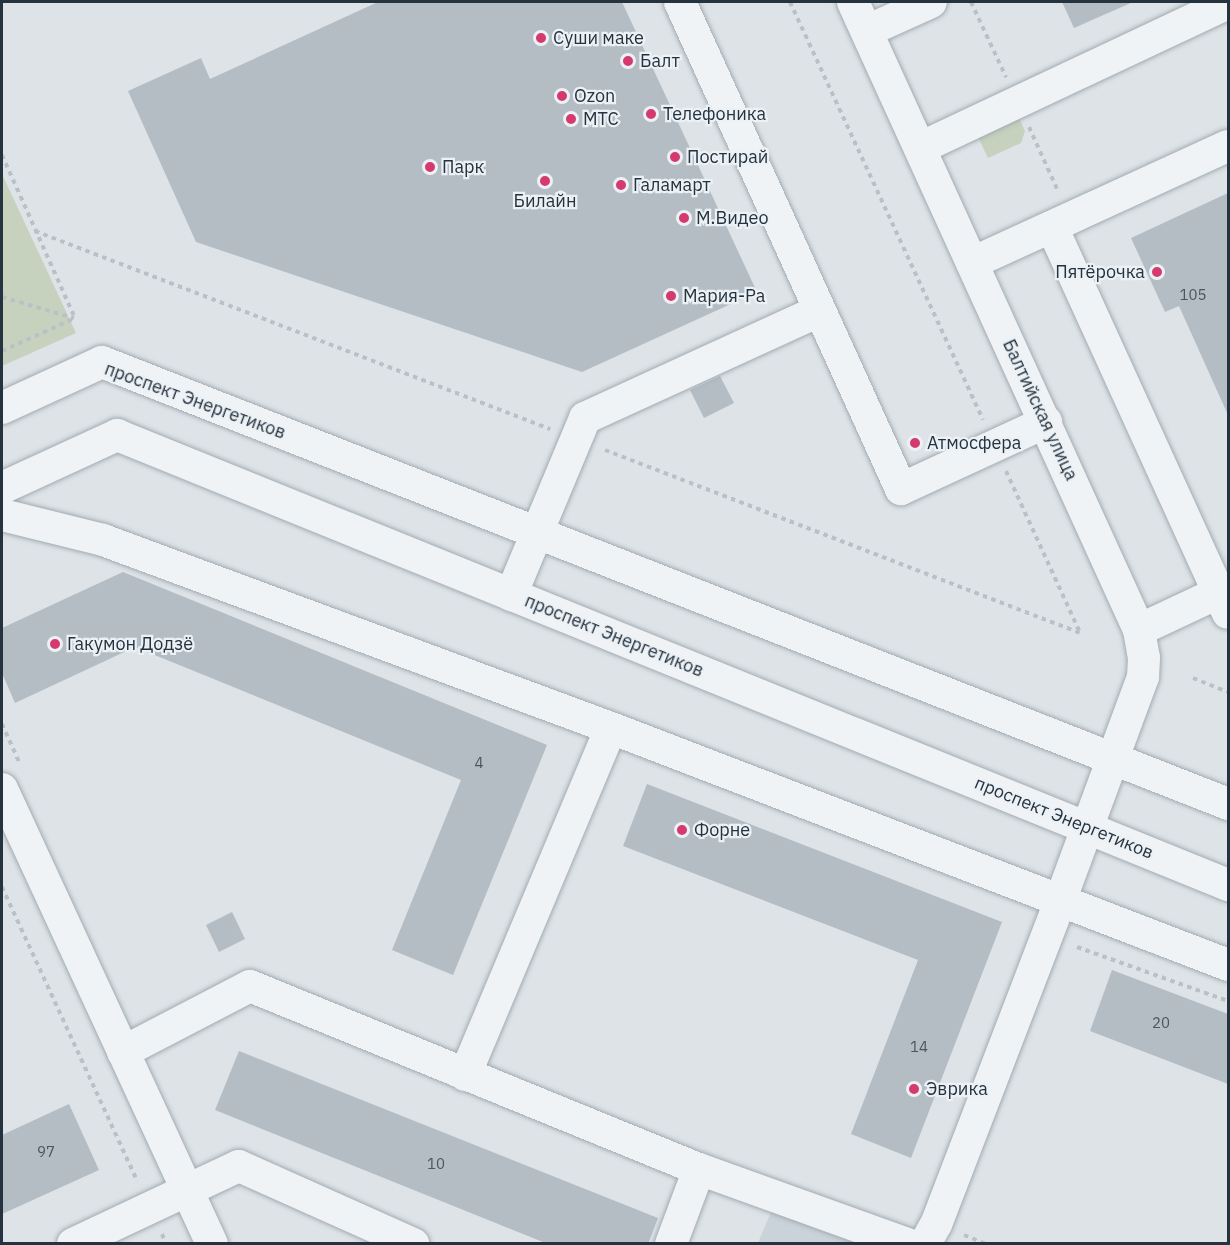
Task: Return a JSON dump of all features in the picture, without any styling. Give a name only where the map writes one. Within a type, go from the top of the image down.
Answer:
[{"type":"street","points":[[680,2],[901,489],[1046,422]]},
{"type":"street","name":"Балтийская улица","points":[[853,2],[1139,630],[1143,677],[1061,899],[936,1224],[925,1244]]},
{"type":"street","points":[[867,31],[931,2]]},
{"type":"street","points":[[920,148],[1228,3]]},
{"type":"street","points":[[972,263],[1228,146]]},
{"type":"street","points":[[1052,226],[1223,603],[1139,630]]},
{"type":"street","points":[[511,595],[585,418],[819,311]]},
{"type":"street","name":"проспект Энергетиков","points":[[2,408],[102,362],[1228,804]]},
{"type":"street","name":"проспект Энергетиков","points":[[2,488],[117,435],[1228,885]]},
{"type":"street","points":[[2,515],[103,540],[611,728],[1228,965]]},
{"type":"street","points":[[465,1075],[611,728]]},
{"type":"street","points":[[2,789],[212,1244]]},
{"type":"street","points":[[123,1052],[250,986],[699,1169],[907,1244]]},
{"type":"street","points":[[73,1244],[186,1188],[239,1166],[412,1244]]},
{"type":"street","points":[[671,1244],[699,1169]]},
{"type":"path","points":[[790,2],[1080,633]]},
{"type":"path","points":[[2,155],[75,318]]},
{"type":"path","points":[[2,297],[75,318]]},
{"type":"path","points":[[2,351],[75,318]]},
{"type":"path","points":[[1193,678],[1228,692]]},
{"type":"path","points":[[2,887],[166,1244]]},
{"type":"path","points":[[1077,947],[1228,1001]]},
{"type":"shaded area","points":[[771,1212],[855,1243],[758,1243]]},
{"type":"green space","points":[[1019,118],[1025,131],[1021,143],[988,158],[978,137]]},
{"type":"green space","points":[[2,174],[76,333],[2,366]]},
{"type":"building","name":"Парк","points":[[378,2],[622,2],[757,292],[582,372],[196,242],[128,91],[201,58],[210,79]]},
{"type":"building","points":[[1062,2],[1133,2],[1074,28]]},
{"type":"building","points":[[1228,193],[1228,415],[1179,306],[1165,312],[1131,238]]},
{"type":"building","points":[[720,376],[734,403],[704,418],[690,390]]},
{"type":"building","points":[[123,572],[547,745],[453,975],[392,950],[461,780],[135,647],[15,703],[2,673],[2,628]]},
{"type":"building","points":[[647,784],[1002,922],[911,1158],[851,1134],[918,960],[623,846]]},
{"type":"building","points":[[232,912],[245,939],[219,952],[206,925]]},
{"type":"building","points":[[1112,970],[1228,1014],[1228,1084],[1090,1031]]},
{"type":"building","points":[[239,1051],[658,1218],[648,1244],[548,1244],[215,1110]]},
{"type":"building","points":[[69,1104],[99,1170],[2,1214],[2,1135]]},
{"type":"place","name":"Суши маке","points":[[541,38]]},
{"type":"place","name":"Балт","points":[[628,61]]},
{"type":"place","name":"Ozon","points":[[562,96]]},
{"type":"place","name":"Телефоника","points":[[651,114]]},
{"type":"place","name":"МТС","points":[[571,119]]},
{"type":"place","name":"Постирай","points":[[675,157]]},
{"type":"place","name":"Парк","points":[[430,167]]},
{"type":"place","name":"Билайн","points":[[545,181]]},
{"type":"place","name":"Галамарт","points":[[621,185]]},
{"type":"place","name":"М.Видео","points":[[684,218]]},
{"type":"place","name":"Пятёрочка","points":[[1157,272]]},
{"type":"place","name":"Мария-Ра","points":[[671,296]]},
{"type":"place","name":"Атмосфера","points":[[915,443]]},
{"type":"place","name":"Гакумон Додзё","points":[[55,644]]},
{"type":"place","name":"Форне","points":[[682,830]]},
{"type":"place","name":"Эврика","points":[[914,1089]]}]
